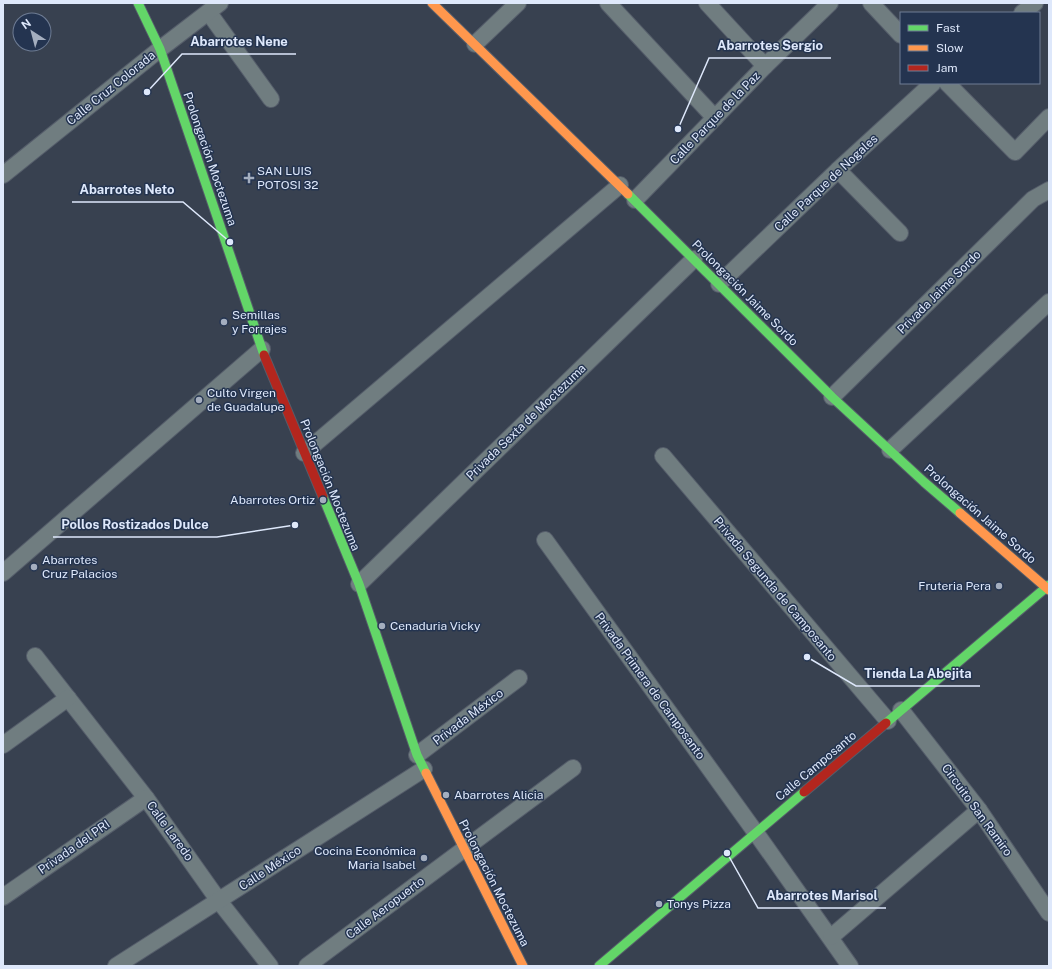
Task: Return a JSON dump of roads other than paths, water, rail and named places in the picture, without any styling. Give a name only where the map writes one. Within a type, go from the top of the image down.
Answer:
[{"type":"street","name":"Prolongación Moctezuma","points":[[138,3],[160,49],[262,349],[359,584],[417,755],[523,966]]},
{"type":"street","name":"Prolongación Jaime Sordo","points":[[432,3],[620,185],[832,397],[890,450],[1048,587]]},
{"type":"street","points":[[475,44],[518,3]]},
{"type":"street","points":[[608,3],[715,118]]},
{"type":"street","points":[[707,3],[765,66]]},
{"type":"street","name":"Calle Parque de la Paz","points":[[635,200],[765,66],[830,3]]},
{"type":"street","points":[[871,3],[900,34]]},
{"type":"street","points":[[1023,12],[1035,3]]},
{"type":"street","name":"Calle Cruz Colorada","points":[[3,175],[160,49],[215,8]]},
{"type":"street","points":[[215,8],[271,99]]},
{"type":"street","name":"Calle Parque de Nogales","points":[[719,284],[838,170],[932,84]]},
{"type":"street","points":[[948,84],[1014,152],[1049,117]]},
{"type":"street","points":[[838,170],[900,234]]},
{"type":"street","points":[[304,453],[620,185]]},
{"type":"street","name":"Privada Jaime Sordo","points":[[832,397],[1034,198],[1049,190]]},
{"type":"street","name":"Privada Sexta de Moctezuma","points":[[359,584],[694,259]]},
{"type":"street","points":[[890,450],[1049,302]]},
{"type":"street","points":[[3,573],[262,349]]},
{"type":"street","name":"Privada Segunda de Camposanto","points":[[663,456],[888,721]]},
{"type":"street","name":"Privada Primera de Camposanto","points":[[544,540],[831,938],[844,964]]},
{"type":"street","name":"Calle Camposanto","points":[[599,966],[1048,587]]},
{"type":"street","name":"Calle Laredo","points":[[35,656],[146,798],[219,901],[270,966]]},
{"type":"street","name":"Privada México","points":[[417,755],[519,678]]},
{"type":"street","points":[[3,745],[68,698]]},
{"type":"street","name":"Circuito San Ramiro","points":[[901,710],[979,810],[1049,913]]},
{"type":"street","name":"Calle Aeropuerto","points":[[307,966],[573,768]]},
{"type":"street","name":"Calle México","points":[[116,966],[424,769]]},
{"type":"street","name":"Privada del PRI","points":[[3,897],[146,798]]},
{"type":"street","points":[[831,938],[979,810]]},
{"type":"place","name":"Abarrotes Nene","points":[[147,92]]},
{"type":"place","name":"Abarrotes Sergio","points":[[678,129]]},
{"type":"place","name":"SAN LUIS POTOSI 32","points":[[249,178]]},
{"type":"place","name":"Abarrotes Neto","points":[[230,242]]},
{"type":"place","name":"Semillas y Forrajes","points":[[224,322]]},
{"type":"place","name":"Culto Virgen de Guadalupe","points":[[199,400]]},
{"type":"place","name":"Abarrotes Ortiz","points":[[323,500]]},
{"type":"place","name":"Pollos Rostizados Dulce","points":[[295,525]]},
{"type":"place","name":"Abarrotes Cruz Palacios","points":[[34,567]]},
{"type":"place","name":"Fruteria Pera","points":[[999,586]]},
{"type":"place","name":"Cenaduria Vicky","points":[[382,626]]},
{"type":"place","name":"Tienda La Abejita","points":[[807,657]]},
{"type":"place","name":"Abarrotes Alicia","points":[[446,795]]},
{"type":"place","name":"Abarrotes Marisol","points":[[727,853]]},
{"type":"place","name":"Cocina Económica Maria Isabel","points":[[424,858]]},
{"type":"place","name":"Tonys Pizza","points":[[659,904]]}]
